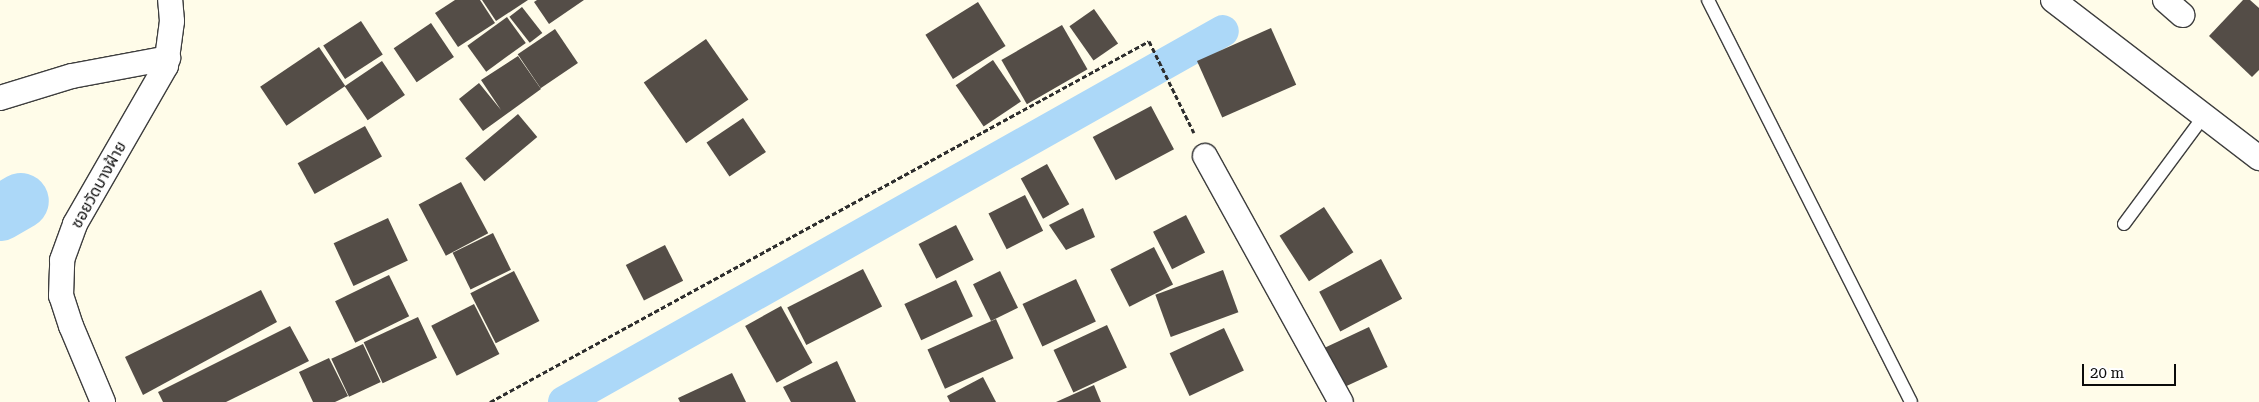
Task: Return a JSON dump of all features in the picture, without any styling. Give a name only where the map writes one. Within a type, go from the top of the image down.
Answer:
[{"type":"street","name":"ซอยวัดบางฝ้าย","points":[[103,402],[70,326],[61,296],[62,260],[75,224],[149,99],[168,58],[172,21],[170,0]]},
{"type":"street","points":[[2053,0],[2259,158]]},
{"type":"street","points":[[0,98],[72,76],[168,58]]},
{"type":"street","points":[[1204,156],[1340,402]]},
{"type":"lane","points":[[1708,0],[1911,402]]},
{"type":"lane","points":[[2124,224],[2204,116]]},
{"type":"path","points":[[490,402],[1149,40],[1190,126]]},
{"type":"building","points":[[455,0],[480,0],[495,23],[458,47],[435,13]]},
{"type":"building","points":[[482,0],[528,0],[496,21]]},
{"type":"building","points":[[537,0],[584,0],[549,24],[534,2]]},
{"type":"building","points":[[2243,0],[2250,0],[2259,8],[2259,70],[2252,77],[2209,36]]},
{"type":"building","points":[[978,2],[1006,46],[953,79],[925,35]]},
{"type":"building","points":[[522,7],[542,33],[530,43],[509,17]]},
{"type":"building","points":[[1094,9],[1118,43],[1094,61],[1069,26]]},
{"type":"building","points":[[507,17],[526,43],[486,72],[467,46]]},
{"type":"building","points":[[361,21],[383,55],[345,79],[323,46]]},
{"type":"building","points":[[431,23],[454,57],[417,82],[394,48]]},
{"type":"building","points":[[1062,25],[1088,69],[1027,104],[1001,60]]},
{"type":"building","points":[[1271,28],[1296,85],[1222,118],[1197,61]]},
{"type":"building","points":[[555,29],[578,63],[541,88],[518,54]]},
{"type":"building","points":[[706,39],[748,100],[686,143],[644,83]]},
{"type":"building","points":[[319,47],[345,86],[286,126],[260,87]]},
{"type":"building","points":[[518,56],[541,89],[483,131],[459,99],[479,83],[501,110],[481,80]]},
{"type":"building","points":[[993,60],[1021,101],[984,127],[956,85]]},
{"type":"building","points":[[382,61],[405,95],[368,120],[345,86]]},
{"type":"building","points":[[1151,106],[1174,149],[1116,180],[1093,137]]},
{"type":"building","points":[[518,114],[537,137],[484,181],[465,158]]},
{"type":"building","points":[[743,118],[766,152],[729,177],[707,143]]},
{"type":"building","points":[[365,126],[382,157],[315,194],[298,163]]},
{"type":"building","points":[[1047,164],[1069,204],[1043,219],[1021,179]]},
{"type":"building","points":[[461,182],[488,233],[446,256],[419,205]]},
{"type":"building","points":[[1025,195],[1043,231],[1007,249],[988,214]]},
{"type":"building","points":[[1324,207],[1353,252],[1309,281],[1280,236]]},
{"type":"building","points":[[1083,208],[1095,237],[1066,250],[1049,225]]},
{"type":"building","points":[[1186,215],[1205,252],[1172,269],[1153,232]]},
{"type":"building","points":[[388,218],[408,261],[353,286],[334,243]]},
{"type":"building","points":[[956,225],[974,260],[936,279],[919,244]]},
{"type":"building","points":[[493,233],[511,270],[471,290],[453,253]]},
{"type":"building","points":[[665,245],[683,281],[644,301],[626,265]]},
{"type":"building","points":[[1154,247],[1173,284],[1129,307],[1110,269]]},
{"type":"building","points":[[1381,259],[1402,299],[1340,332],[1319,292]]},
{"type":"building","points":[[863,269],[882,306],[806,345],[787,308]]},
{"type":"building","points":[[1223,270],[1238,312],[1171,337],[1155,295]]},
{"type":"building","points":[[514,271],[539,321],[496,343],[470,293]]},
{"type":"building","points":[[1000,271],[1018,308],[991,321],[973,284]]},
{"type":"building","points":[[389,275],[409,316],[355,343],[335,301]]},
{"type":"building","points":[[1076,279],[1096,322],[1042,347],[1023,304]]},
{"type":"building","points":[[956,280],[973,316],[921,340],[904,304]]},
{"type":"building","points":[[261,290],[277,322],[143,395],[125,357]]},
{"type":"building","points":[[474,304],[499,354],[457,376],[431,326]]},
{"type":"building","points":[[781,306],[813,363],[777,383],[745,326]]},
{"type":"building","points":[[418,317],[437,358],[383,383],[364,342]]},
{"type":"building","points":[[996,319],[1013,358],[945,389],[927,350]]},
{"type":"building","points":[[1107,325],[1127,368],[1073,393],[1054,350]]},
{"type":"building","points":[[290,326],[309,361],[226,402],[163,402],[158,392]]},
{"type":"building","points":[[1369,327],[1388,367],[1340,389],[1321,349]]},
{"type":"building","points":[[1224,328],[1244,371],[1189,396],[1170,353]]},
{"type":"building","points":[[363,344],[381,382],[349,397],[331,359]]},
{"type":"building","points":[[329,358],[348,396],[335,402],[313,402],[299,372]]},
{"type":"building","points":[[837,361],[856,402],[791,402],[783,387]]},
{"type":"building","points":[[732,373],[746,402],[680,402],[678,398]]},
{"type":"building","points":[[983,377],[996,402],[950,402],[947,396]]},
{"type":"building","points":[[1094,385],[1101,402],[1056,402]]},
{"type":"waterway","points":[[564,402],[1223,31]]},
{"type":"waterway","points":[[0,213],[21,201]]}]
